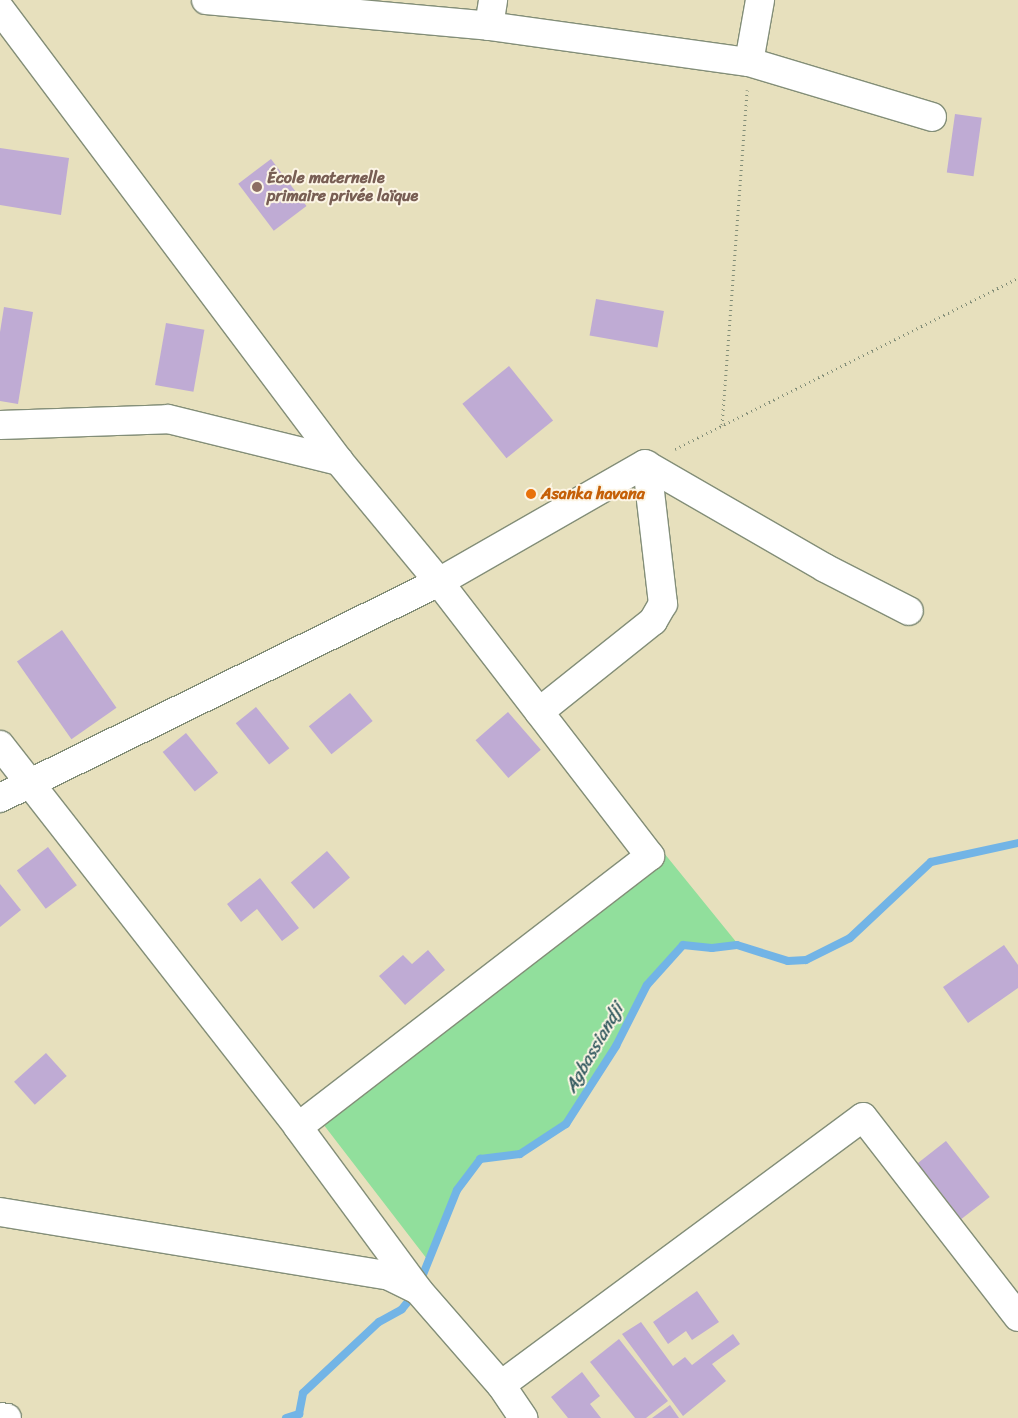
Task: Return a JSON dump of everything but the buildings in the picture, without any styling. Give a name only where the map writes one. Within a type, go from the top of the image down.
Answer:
[{"type":"street","points":[[206,0],[491,13],[749,62],[932,117]]},
{"type":"street","points":[[749,62],[760,0]]},
{"type":"street","points":[[0,9],[339,461],[439,582],[650,856],[298,1127]]},
{"type":"street","points":[[0,425],[168,419],[339,461]]},
{"type":"street","points":[[0,798],[439,582],[646,464]]},
{"type":"street","points":[[646,464],[825,568],[909,611]]},
{"type":"street","points":[[539,712],[653,622],[663,604],[646,464]]},
{"type":"street","points":[[0,745],[31,782],[298,1127],[418,1290],[501,1385],[523,1418]]},
{"type":"street","points":[[501,1385],[863,1117],[1018,1317]]},
{"type":"street","points":[[0,1212],[389,1276],[418,1290]]},
{"type":"street","points":[[0,1417],[7,1418]]},
{"type":"path","points":[[722,426],[749,62]]},
{"type":"path","points":[[646,464],[1018,278]]},
{"type":"green space","points":[[664,853],[737,943],[712,947],[683,945],[647,984],[615,1046],[565,1123],[520,1152],[480,1157],[456,1188],[427,1259],[320,1120]]},
{"type":"waterway","name":"Agbassiandji","points":[[420,1282],[457,1190],[480,1159],[520,1154],[566,1124],[616,1046],[647,985],[683,945],[712,948],[737,945],[788,961],[806,960],[850,938],[931,862],[1018,843]]},
{"type":"waterway","name":"Agbassiandji","points":[[286,1418],[299,1414],[303,1393],[379,1322],[402,1309],[414,1294]]},
{"type":"place","name":"École maternelle primaire privée laïque","points":[[257,187]]},
{"type":"place","name":"Asanka havana","points":[[531,494]]}]
